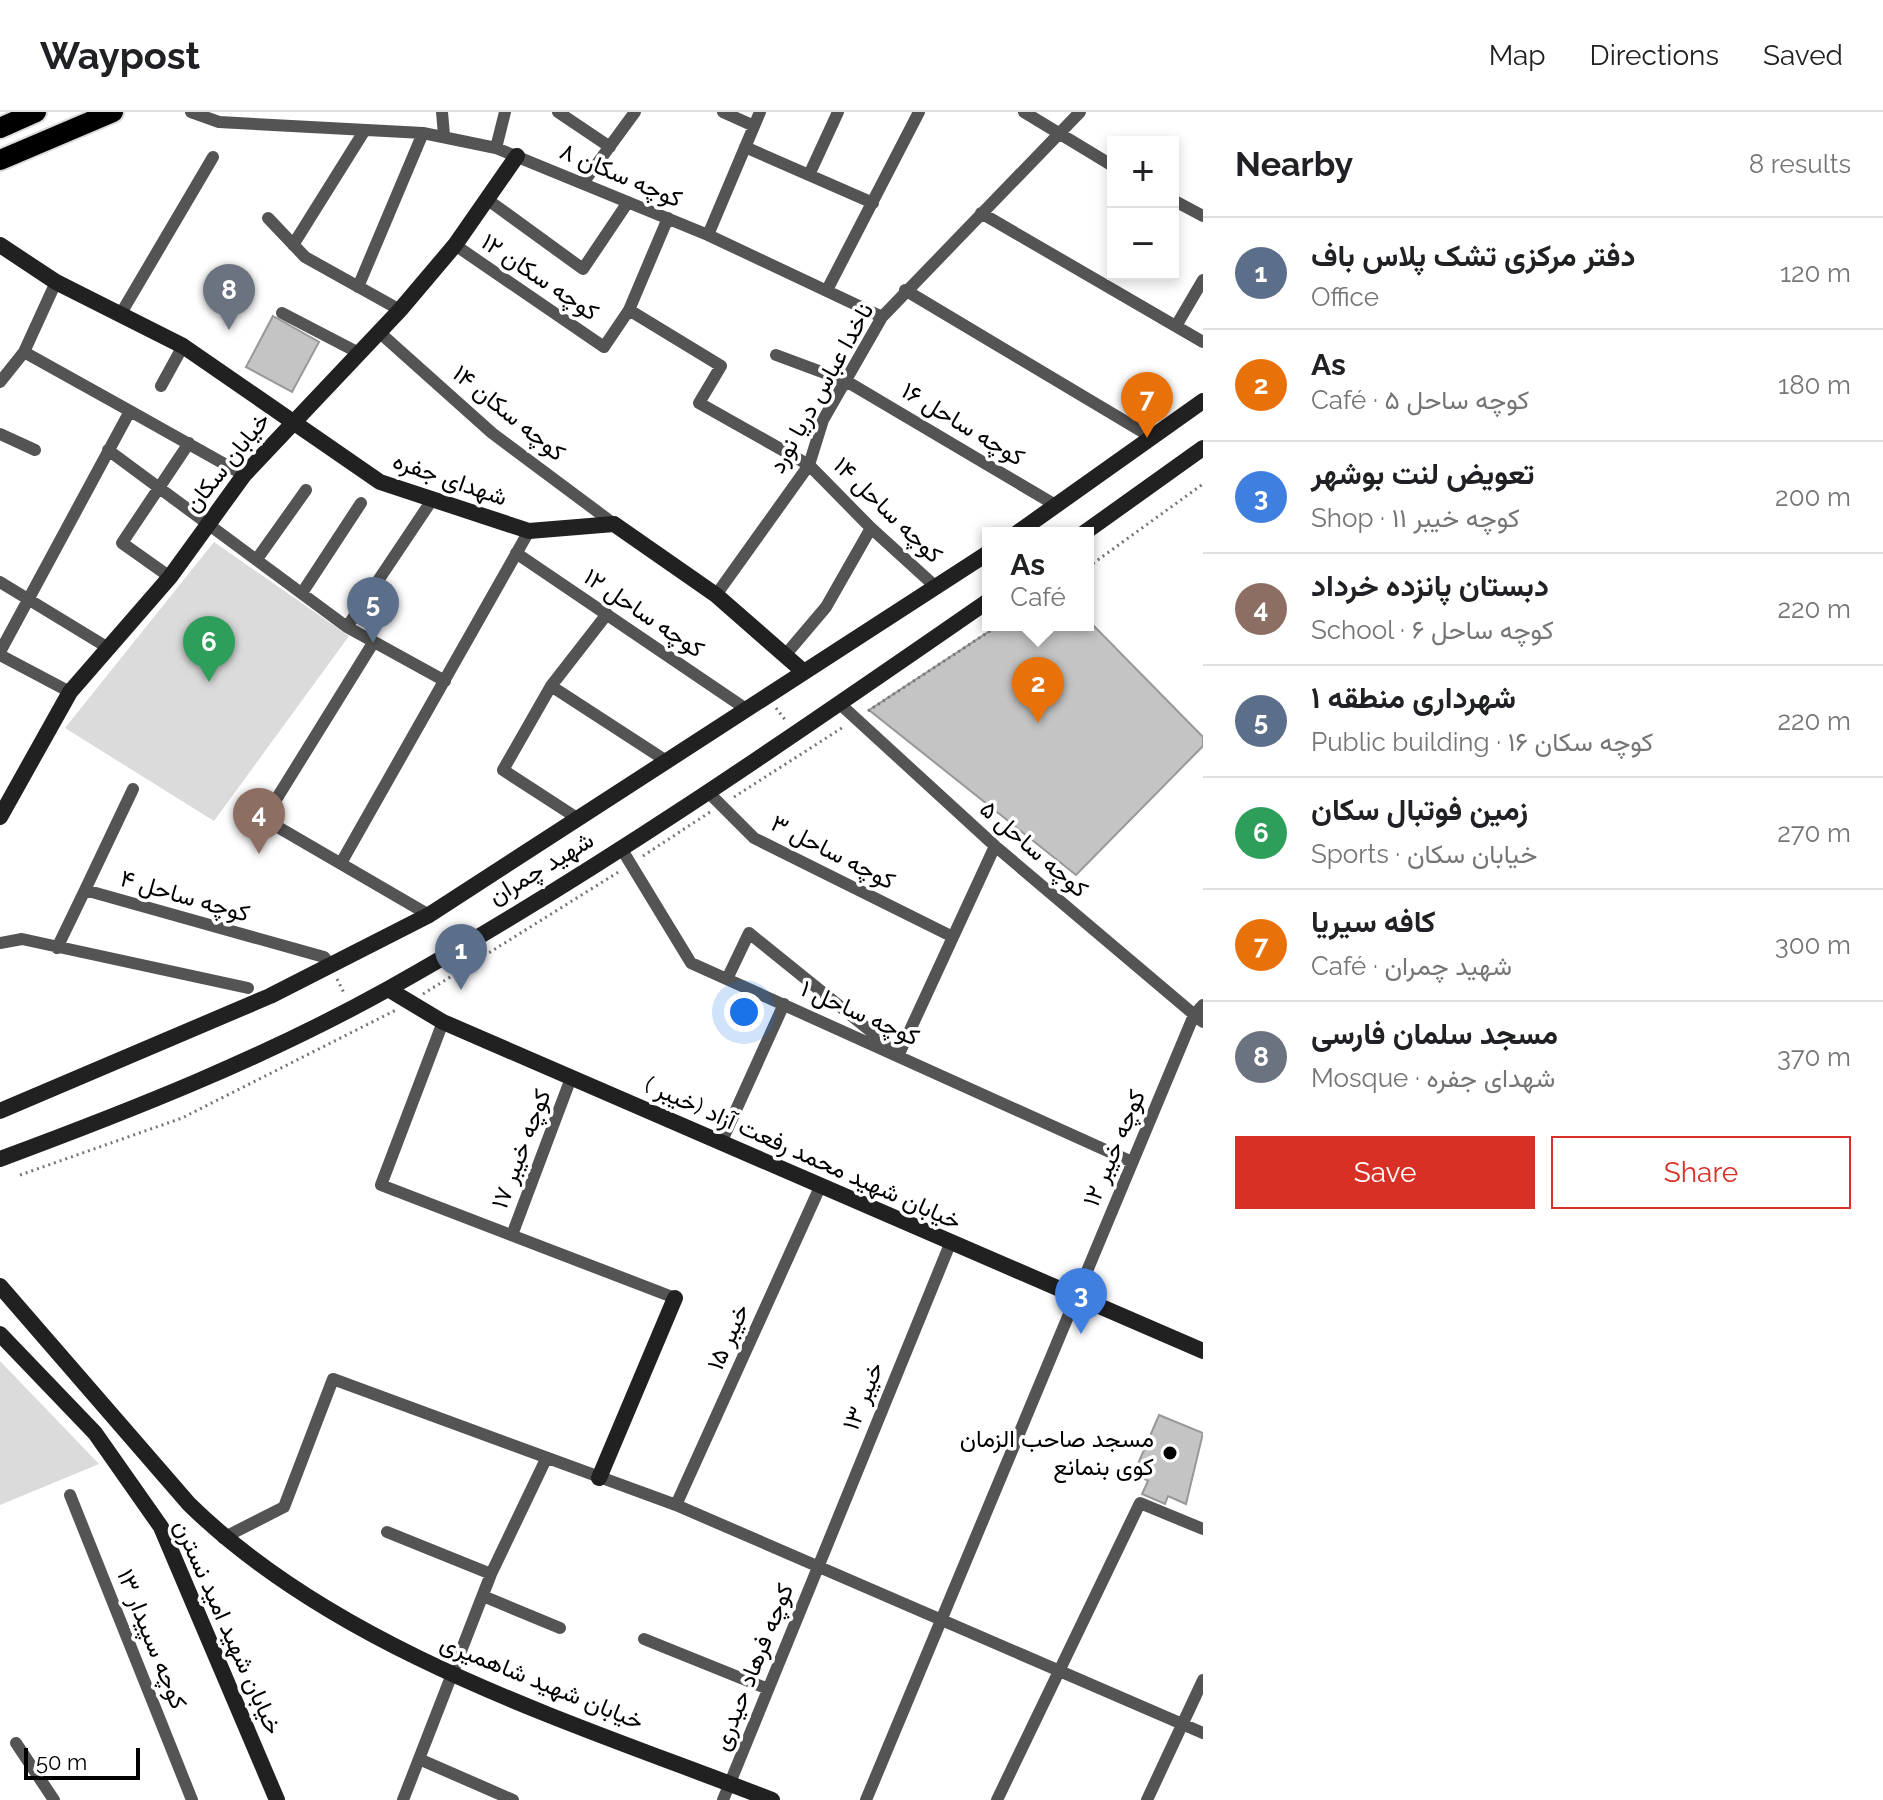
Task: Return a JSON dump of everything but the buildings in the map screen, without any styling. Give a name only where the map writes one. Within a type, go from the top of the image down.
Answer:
[{"type":"main road","points":[[0,128],[36,112]]},
{"type":"main road","points":[[0,160],[113,112]]},
{"type":"street","name":"کوچه سکان ۸","points":[[191,112],[219,122],[363,133],[444,135],[496,148],[708,235],[882,317]]},
{"type":"street","points":[[442,112],[444,135]]},
{"type":"street","points":[[496,148],[505,112]]},
{"type":"street","points":[[558,112],[610,147]]},
{"type":"street","points":[[583,183],[635,112]]},
{"type":"street","points":[[723,112],[754,126]]},
{"type":"street","points":[[708,235],[760,112]]},
{"type":"street","points":[[809,175],[838,112]]},
{"type":"street","points":[[1024,112],[1107,163]]},
{"type":"street","name":"ناخدا عباس دریا نورد","points":[[716,595],[809,465],[823,420],[882,317],[1080,112]]},
{"type":"street","points":[[827,290],[873,203],[915,113]]},
{"type":"street","points":[[293,245],[363,133]]},
{"type":"street","points":[[358,287],[423,133]]},
{"type":"street","points":[[745,147],[873,203]]},
{"type":"street","name":"خیابان سکان","points":[[0,817],[70,692],[170,577],[244,475],[400,310],[455,245],[517,156]]},
{"type":"street","points":[[120,315],[213,157]]},
{"type":"street","points":[[488,200],[583,269],[628,202]]},
{"type":"street","points":[[1179,203],[1203,216]]},
{"type":"street","points":[[981,213],[1203,342]]},
{"type":"street","points":[[268,218],[305,257],[400,310]]},
{"type":"street","points":[[629,310],[668,218]]},
{"type":"street","name":"شهدای جفره","points":[[0,245],[56,282],[183,346],[380,482],[529,531],[614,524]]},
{"type":"street","name":"کوچه سکان ۱۲","points":[[455,245],[604,347],[629,310]]},
{"type":"street","points":[[1176,326],[1203,280]]},
{"type":"street","points":[[0,382],[24,352],[56,282]]},
{"type":"street","points":[[905,290],[1153,438]]},
{"type":"street","name":"کوچه ساحل ۱۴","points":[[629,310],[721,366],[699,403],[809,465],[871,528],[937,588]]},
{"type":"street","points":[[282,313],[359,353]]},
{"type":"street","name":"کوچه سکان ۱۴","points":[[379,332],[492,433],[614,524]]},
{"type":"street","points":[[161,386],[183,346]]},
{"type":"street","points":[[24,352],[244,475]]},
{"type":"street","name":"کوچه ساحل ۱۶","points":[[776,355],[846,381],[1057,506]]},
{"type":"street","points":[[1026,527],[1203,401]]},
{"type":"street","points":[[70,692],[0,654],[130,411]]},
{"type":"street","points":[[0,434],[35,450]]},
{"type":"street","points":[[170,577],[122,543],[189,443]]},
{"type":"street","points":[[1092,527],[1203,448]]},
{"type":"street","points":[[108,450],[347,627],[445,681]]},
{"type":"street","points":[[257,559],[306,490]]},
{"type":"street","points":[[347,627],[432,500]]},
{"type":"street","points":[[302,593],[361,503]]},
{"type":"street","points":[[614,524],[716,595],[787,653],[804,672]]},
{"type":"street","points":[[787,653],[826,607],[871,528]]},
{"type":"street","points":[[341,863],[529,531]]},
{"type":"street","name":"کوچه ساحل ۱۲","points":[[516,553],[746,709]]},
{"type":"street","name":"شهید چمران","points":[[0,1111],[270,996],[429,915],[982,557]]},
{"type":"street","points":[[0,582],[110,649]]},
{"type":"street","name":"شهید چمران","points":[[0,1159],[135,1110],[307,1031],[388,989],[621,848],[840,704],[982,605]]},
{"type":"street","points":[[577,818],[503,770],[551,686],[607,614]]},
{"type":"street","points":[[373,643],[264,819],[429,915]]},
{"type":"street","points":[[551,686],[665,760]]},
{"type":"street","name":"کوچه ساحل ۵","points":[[840,704],[995,846],[1200,1014]]},
{"type":"street","points":[[85,890],[133,789]]},
{"type":"street","name":"کوچه ساحل ۳","points":[[707,791],[754,838],[951,936]]},
{"type":"street","points":[[727,979],[749,933],[899,1054],[995,846]]},
{"type":"street","name":"کوچه ساحل ۱","points":[[621,848],[691,963],[899,1054],[1132,1162]]},
{"type":"street","name":"کوچه ساحل ۴","points":[[57,948],[85,890],[324,957],[331,966]]},
{"type":"street","points":[[0,943],[22,939],[248,988]]},
{"type":"street","name":"( خیبر) خیابان شهید محمد رفعت آزاد","points":[[388,989],[443,1022],[1076,1299],[1203,1351]]},
{"type":"street","points":[[721,1143],[784,1004]]},
{"type":"street","name":"کوچه خیبر ۱۲","points":[[866,1800],[1132,1162],[1200,1014]]},
{"type":"street","points":[[443,1022],[381,1185],[675,1298],[599,1478]]},
{"type":"street","name":"کوچه خیبر ۱۷","points":[[512,1235],[571,1078]]},
{"type":"street","name":"خیبر ۱۵","points":[[676,1505],[820,1187]]},
{"type":"street","name":"خیبر ۱۳","points":[[816,1565],[950,1244]]},
{"type":"street","name":"خیابان شهید امید نسترن","points":[[0,1286],[189,1504]]},
{"type":"street","name":"خیابان شهید امید نسترن","points":[[0,1334],[95,1433],[161,1527],[277,1800]]},
{"type":"street","points":[[223,1538],[284,1507],[333,1379],[676,1505],[939,1620],[1184,1722],[1203,1733]]},
{"type":"street","points":[[95,1433],[114,1418]]},
{"type":"street","points":[[403,1800],[491,1574],[546,1459]]},
{"type":"street","name":"کوچه سپیدار ۱۳","points":[[70,1495],[192,1800]]},
{"type":"street","points":[[997,1800],[1140,1503],[1203,1529]]},
{"type":"street","name":"خیابان شهید شاهمیری","points":[[189,1504],[223,1538],[288,1585],[451,1674],[772,1800]]},
{"type":"street","points":[[387,1532],[491,1574]]},
{"type":"street","name":"کوچه فرهاد حیدری","points":[[723,1800],[816,1565]]},
{"type":"street","points":[[483,1596],[560,1628]]},
{"type":"street","points":[[644,1639],[768,1689]]},
{"type":"street","points":[[1147,1800],[1203,1680]]},
{"type":"street","points":[[16,1743],[54,1800]]},
{"type":"street","points":[[419,1759],[513,1800]]},
{"type":"path","points":[[1094,563],[1203,484]]},
{"type":"path","points":[[768,695],[805,752]]},
{"type":"shaded area","points":[[214,542],[349,636],[214,821],[65,728]]},
{"type":"shaded area","points":[[0,1361],[99,1464],[0,1505]]},
{"type":"place","name":"مسجد سلمان فارسی","points":[[229,330]]},
{"type":"place","name":"کافه سیریا","points":[[1147,438]]},
{"type":"place","name":"شهرداری منطقه ١","points":[[373,643]]},
{"type":"place","name":"زمین فوتبال سکان","points":[[209,682]]},
{"type":"place","name":"As","points":[[1038,723]]},
{"type":"place","name":"دبستان پانزده خرداد","points":[[259,854]]},
{"type":"place","name":"دفتر مرکزی تشک پلاس باف","points":[[461,990]]},
{"type":"place","name":"تعویض لنت بوشهر","points":[[1081,1334]]},
{"type":"place","name":"مسجد صاحب الزمان کوی بنمانع","points":[[1170,1453]]}]
